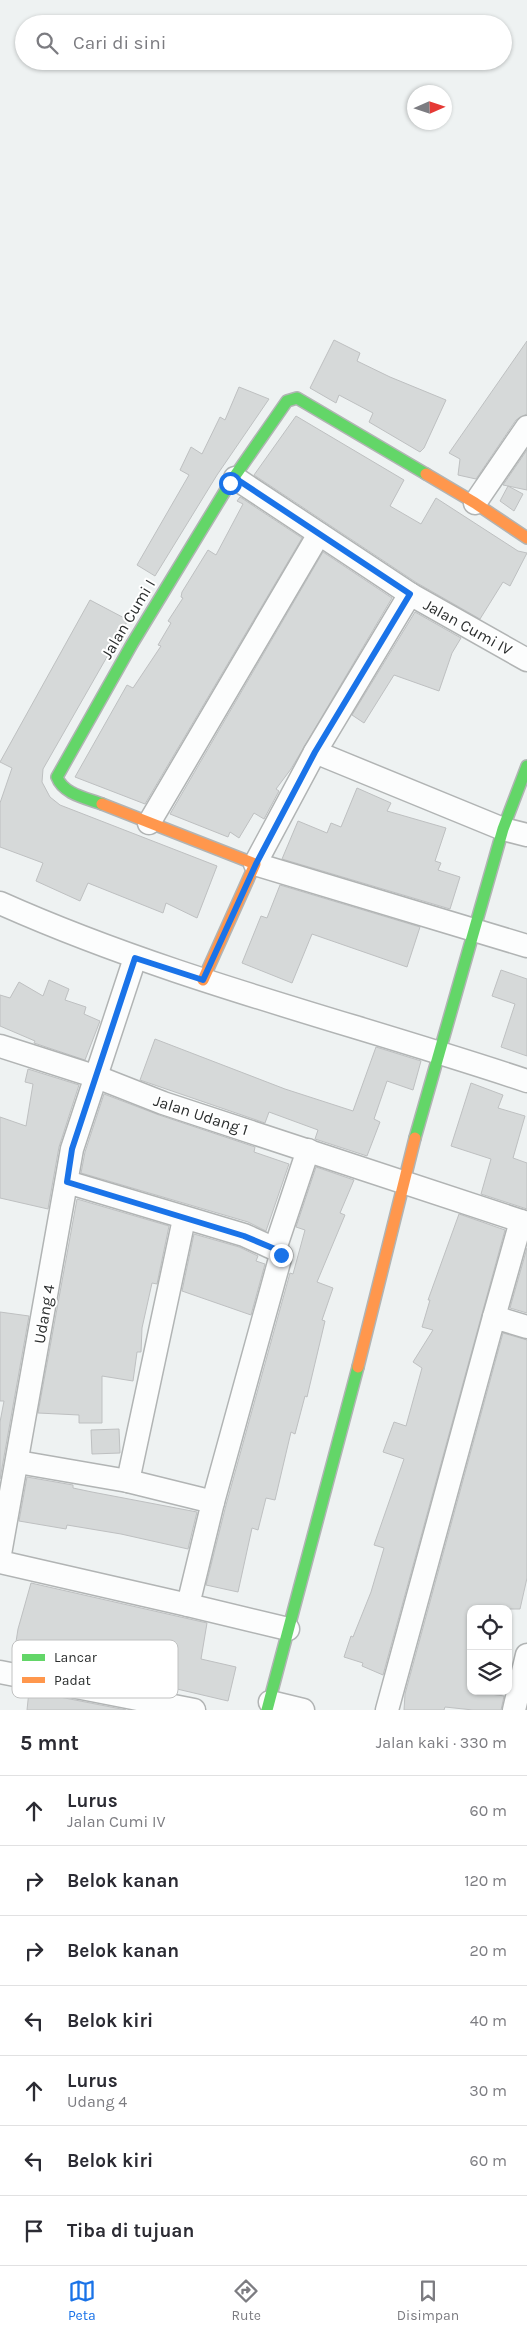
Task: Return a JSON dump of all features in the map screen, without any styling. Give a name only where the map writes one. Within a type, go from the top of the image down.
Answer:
[{"type":"street","name":"Jalan Cumi I","points":[[149,823],[66,790],[57,777],[132,644],[235,478],[287,401],[297,398],[475,503],[527,538]]},
{"type":"street","points":[[475,503],[527,427]]},
{"type":"street","name":"Jalan Cumi IV","points":[[235,478],[410,594],[527,660]]},
{"type":"street","points":[[318,534],[149,823],[256,864],[527,946]]},
{"type":"street","points":[[203,980],[256,864],[315,752],[410,594]]},
{"type":"street","points":[[315,752],[502,829],[527,835]]},
{"type":"street","points":[[303,1710],[268,1706],[352,1392],[403,1182],[475,931],[502,829],[527,766]]},
{"type":"street","points":[[0,903],[57,928],[135,958],[441,1052],[527,1081]]},
{"type":"street","name":"Udang 4","points":[[0,1554],[18,1462],[72,1149],[135,958]]},
{"type":"street","name":"Jalan Udang 1","points":[[0,1046],[97,1077],[163,1104],[524,1222]]},
{"type":"street","points":[[275,1249],[308,1150]]},
{"type":"street","points":[[67,1182],[244,1236],[275,1249],[281,1255],[213,1502],[188,1605]]},
{"type":"street","points":[[128,1481],[184,1219]]},
{"type":"street","points":[[388,1710],[494,1317],[524,1222]]},
{"type":"street","points":[[494,1317],[527,1327]]},
{"type":"street","points":[[18,1462],[128,1481],[213,1502]]},
{"type":"street","points":[[0,1562],[288,1629]]},
{"type":"street","points":[[514,1710],[527,1655]]},
{"type":"street","points":[[121,1698],[163,1707],[194,1710]]},
{"type":"building","points":[[334,340],[360,353],[357,361],[446,400],[424,448],[420,452],[369,422],[373,413],[339,395],[336,403],[310,388]]},
{"type":"building","points":[[527,341],[527,414],[516,420],[476,479],[458,475],[460,459],[449,453]]},
{"type":"building","points":[[239,387],[269,399],[217,475],[155,576],[137,565],[189,475],[180,470],[191,447],[202,454],[220,417],[225,420]]},
{"type":"building","points":[[296,416],[404,480],[390,506],[421,524],[436,498],[518,551],[527,553],[510,586],[503,582],[480,619],[417,583],[254,475]]},
{"type":"building","points":[[527,450],[527,490],[503,485]]},
{"type":"building","points":[[508,486],[523,494],[514,511],[500,501]]},
{"type":"building","points":[[240,497],[302,538],[145,804],[75,777],[127,685],[133,688],[161,646],[158,645],[171,623],[168,621],[183,598],[181,597],[182,592],[208,550],[216,555],[243,504],[237,501]]},
{"type":"building","points":[[323,552],[392,598],[291,769],[276,789],[279,791],[264,819],[254,813],[239,838],[230,832],[228,837],[170,814]]},
{"type":"building","points":[[90,600],[128,620],[43,769],[42,782],[50,797],[60,805],[217,866],[197,918],[166,903],[163,913],[88,883],[80,901],[36,881],[43,863],[0,847],[0,803],[12,768],[0,762]]},
{"type":"building","points":[[415,612],[461,638],[452,653],[439,691],[394,675],[364,723],[352,715]]},
{"type":"building","points":[[357,788],[391,803],[387,811],[446,828],[435,861],[441,863],[438,870],[460,877],[450,909],[282,859],[298,821],[327,833],[331,823],[341,827]]},
{"type":"building","points":[[280,885],[420,927],[407,967],[312,934],[292,983],[242,963],[261,916],[267,918]]},
{"type":"building","points":[[501,970],[527,979],[527,1056],[501,1047],[515,1004],[492,996]]},
{"type":"building","points":[[49,980],[69,989],[65,1000],[86,1007],[84,1014],[100,1021],[85,1060],[34,1043],[35,1041],[0,1026],[0,995],[10,998],[19,982],[43,996]]},
{"type":"building","points":[[155,1039],[285,1089],[353,1111],[376,1047],[421,1061],[413,1090],[387,1081],[374,1119],[380,1122],[367,1156],[315,1139],[318,1130],[269,1112],[265,1123],[140,1080]]},
{"type":"building","points":[[28,1069],[79,1085],[59,1147],[48,1209],[0,1198],[0,1117],[26,1126],[33,1084],[25,1082]]},
{"type":"building","points":[[471,1083],[503,1095],[498,1108],[525,1116],[513,1158],[527,1163],[527,1209],[481,1194],[491,1159],[451,1146]]},
{"type":"building","points":[[104,1094],[159,1115],[255,1147],[254,1152],[289,1164],[266,1231],[248,1222],[81,1173],[85,1152]]},
{"type":"building","points":[[316,1167],[354,1180],[340,1213],[345,1215],[317,1282],[333,1288],[322,1320],[325,1321],[307,1397],[305,1396],[295,1434],[291,1432],[275,1500],[266,1498],[258,1530],[252,1528],[238,1592],[206,1585],[290,1273],[293,1274],[305,1230],[296,1227]]},
{"type":"building","points":[[77,1199],[169,1226],[157,1284],[152,1283],[142,1328],[141,1352],[137,1352],[133,1381],[102,1376],[102,1423],[79,1423],[79,1415],[38,1413]]},
{"type":"building","points":[[459,1214],[505,1230],[383,1675],[362,1666],[363,1663],[344,1657],[351,1636],[353,1637],[371,1592],[384,1548],[374,1545],[404,1459],[383,1452],[394,1422],[406,1426],[422,1368],[413,1362],[433,1330],[422,1327],[430,1300],[428,1300]]},
{"type":"building","points":[[194,1234],[239,1247],[258,1256],[256,1261],[265,1264],[251,1315],[182,1291]]},
{"type":"building","points":[[527,1248],[527,1313],[510,1308]]},
{"type":"building","points":[[0,1312],[29,1316],[0,1479],[0,1422],[4,1401],[0,1401]]},
{"type":"building","points":[[503,1333],[527,1340],[527,1578],[520,1609],[512,1609],[512,1605],[467,1605],[467,1695],[504,1696],[501,1710],[445,1707],[444,1710],[404,1710],[405,1694]]},
{"type":"building","points":[[119,1429],[120,1453],[92,1454],[91,1430]]},
{"type":"building","points":[[27,1477],[73,1485],[73,1488],[92,1492],[197,1512],[188,1549],[121,1534],[67,1525],[66,1529],[19,1521]]},
{"type":"building","points":[[31,1583],[207,1623],[201,1659],[236,1667],[228,1701],[178,1689],[178,1640],[16,1640]]},
{"type":"building","points":[[28,1698],[65,1698],[126,1710],[27,1710]]},
{"type":"traffic: fast","points":[[102,804],[64,788],[57,777],[132,644],[230,483],[287,401],[297,398],[426,474]]},
{"type":"traffic: fast","points":[[415,1138],[503,829],[527,766]]},
{"type":"traffic: fast","points":[[267,1710],[358,1367]]},
{"type":"traffic: slow","points":[[426,474],[475,503],[527,538]]},
{"type":"traffic: slow","points":[[102,804],[255,864],[203,980]]},
{"type":"traffic: slow","points":[[358,1367],[415,1138]]},
{"type":"route","points":[[230,483],[235,478],[239,480],[410,594],[315,752],[256,864],[203,980],[135,958],[72,1149],[67,1182],[244,1236],[275,1249],[281,1255]]}]
